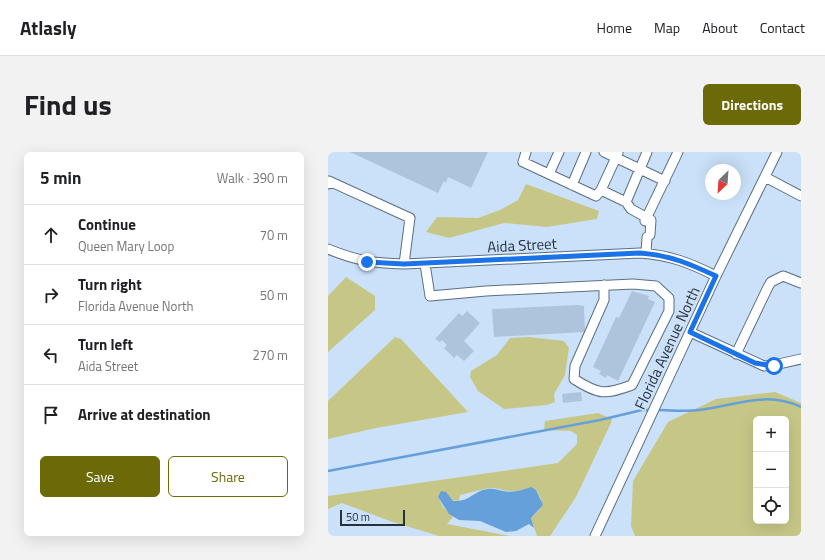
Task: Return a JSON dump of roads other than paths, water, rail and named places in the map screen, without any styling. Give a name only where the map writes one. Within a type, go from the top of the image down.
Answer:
[{"type":"street","points":[[526,152],[523,162],[596,196],[601,190],[617,155]]},
{"type":"street","points":[[549,174],[559,152]]},
{"type":"street","points":[[572,185],[586,152]]},
{"type":"street","points":[[604,152],[617,155],[664,181]]},
{"type":"street","points":[[626,202],[647,152]]},
{"type":"street","points":[[648,217],[678,152]]},
{"type":"street","name":"Florida Avenue North","points":[[595,536],[716,276],[777,152]]},
{"type":"street","points":[[765,177],[801,196]]},
{"type":"street","points":[[328,184],[329,181],[410,218],[404,264]]},
{"type":"street","points":[[601,190],[626,202],[631,209],[651,220],[650,235],[647,237],[646,254]]},
{"type":"street","name":"Aida Street","points":[[328,249],[353,259],[367,262],[404,264],[646,254],[664,255],[690,263],[716,276]]},
{"type":"street","points":[[425,264],[430,296],[486,291],[604,285],[634,284],[656,286],[669,298],[669,312],[632,385],[611,392],[592,390],[574,379],[575,366],[604,300],[604,285]]},
{"type":"street","points":[[736,354],[771,282],[783,276],[801,283]]},
{"type":"street","points":[[690,332],[764,366],[774,366],[801,359]]},
{"type":"water","points":[[531,487],[536,490],[543,505],[531,518],[534,528],[529,524],[516,531],[506,532],[480,521],[459,520],[449,514],[438,497],[441,491],[446,492],[453,501],[459,501],[488,489],[510,492]]},
{"type":"waterway","points":[[656,410],[694,411],[763,399],[788,402],[801,407]]},
{"type":"waterway","points":[[328,471],[600,420],[642,410],[651,410]]}]
